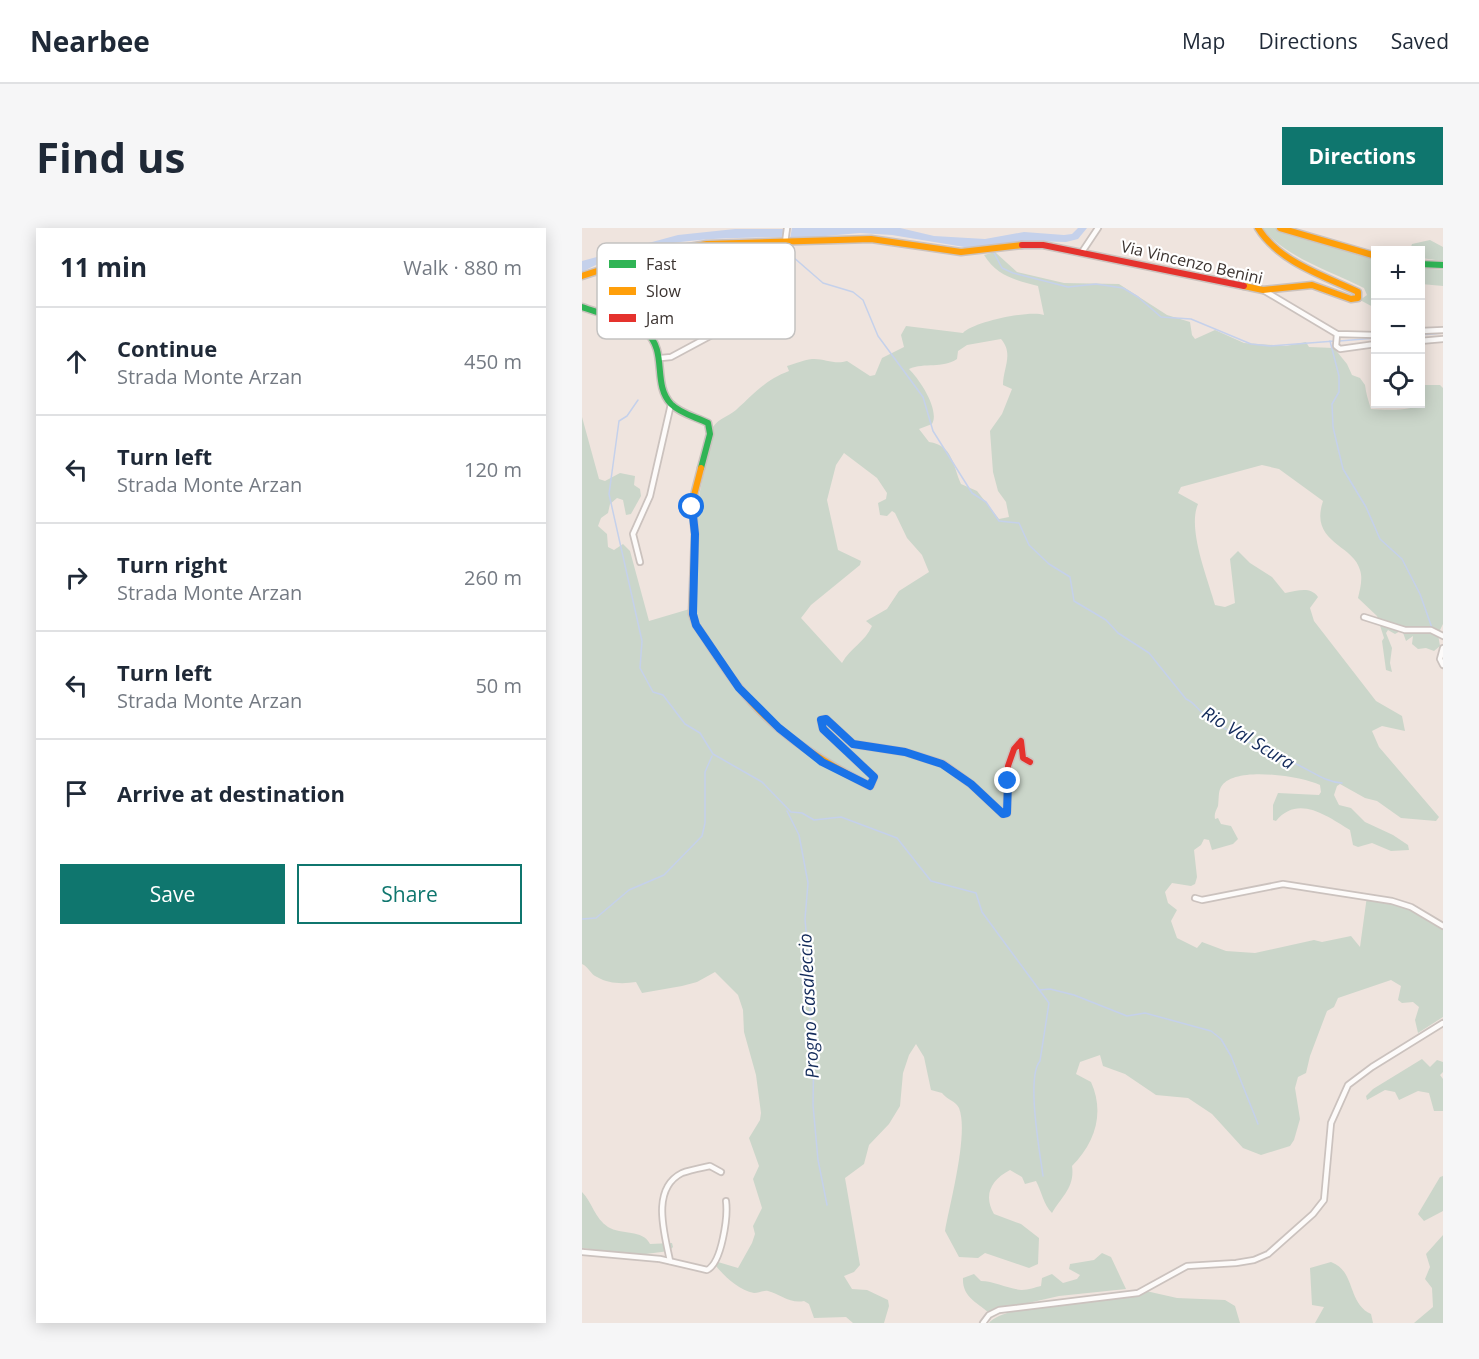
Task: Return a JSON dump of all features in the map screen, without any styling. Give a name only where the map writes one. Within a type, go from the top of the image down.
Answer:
[{"type":"street","points":[[1082,252],[1098,228]]},
{"type":"street","points":[[1258,228],[1278,251],[1358,292],[1359,296],[1351,299],[1312,285],[1263,290]]},
{"type":"street","points":[[1280,228],[1371,255]]},
{"type":"street","points":[[785,241],[787,229]]},
{"type":"street","name":"Via Vincenzo Benini","points":[[760,243],[871,239],[961,252],[1043,245],[1263,290],[1336,336],[1371,335]]},
{"type":"street","points":[[1425,264],[1443,266]]},
{"type":"street","name":"Via Vincenzo Benini","points":[[582,276],[597,271]]},
{"type":"street","points":[[582,306],[597,312]]},
{"type":"street","points":[[1425,331],[1443,330]]},
{"type":"street","points":[[1336,336],[1336,346],[1340,349],[1371,345]]},
{"type":"street","points":[[653,339],[661,358],[664,394],[671,404],[708,423],[710,434],[692,503],[695,534],[693,614],[696,625],[739,688],[799,746],[822,762],[870,786],[874,777],[823,729],[821,720],[826,719],[853,744],[928,758],[942,764],[971,784],[1003,814],[1007,813],[1008,805],[1007,764],[1012,749],[1021,741],[1023,758],[1030,762]]},
{"type":"street","points":[[661,358],[671,357],[704,339]]},
{"type":"street","points":[[1425,341],[1443,339]]},
{"type":"street","points":[[640,562],[633,534],[650,496],[671,404]]},
{"type":"street","points":[[1364,617],[1405,630],[1431,630],[1443,636]]},
{"type":"street","points":[[1443,648],[1440,659],[1443,665]]},
{"type":"street","points":[[1195,898],[1202,900],[1283,884],[1392,901],[1411,907],[1443,926]]},
{"type":"street","points":[[983,1323],[989,1315],[999,1310],[1082,1298],[1138,1293],[1187,1266],[1236,1263],[1268,1254],[1313,1214],[1324,1200],[1331,1123],[1348,1085],[1372,1066],[1443,1023]]},
{"type":"street","points":[[670,1261],[662,1215],[665,1194],[681,1174],[710,1166],[721,1172]]},
{"type":"street","points":[[582,1252],[670,1261],[707,1270],[711,1268],[726,1226],[726,1201]]},
{"type":"shaded area","points":[[1263,228],[1277,228],[1294,236],[1371,257],[1371,306],[1360,300],[1367,295],[1364,288],[1295,255],[1272,238]]},
{"type":"shaded area","points":[[1430,240],[1443,247],[1443,261],[1425,259],[1425,246],[1411,246]]},
{"type":"shaded area","points":[[995,252],[1017,272],[1064,283],[1119,284],[1167,315],[1190,322],[1195,339],[1215,330],[1244,343],[1286,346],[1306,342],[1309,347],[1334,348],[1347,364],[1352,375],[1360,378],[1365,385],[1371,409],[1425,408],[1425,385],[1440,385],[1443,388],[1443,624],[1438,634],[1440,646],[1434,651],[1426,648],[1418,649],[1412,644],[1413,636],[1406,641],[1402,630],[1395,634],[1388,630],[1386,633],[1392,648],[1390,663],[1392,672],[1386,670],[1382,641],[1384,638],[1377,616],[1358,598],[1361,577],[1356,561],[1334,542],[1322,526],[1320,515],[1323,501],[1279,469],[1262,465],[1181,487],[1178,493],[1198,504],[1195,514],[1197,540],[1215,605],[1225,607],[1235,603],[1230,559],[1238,551],[1250,563],[1272,577],[1285,593],[1307,590],[1318,597],[1310,608],[1314,621],[1376,701],[1402,716],[1405,731],[1382,726],[1372,731],[1379,747],[1439,817],[1436,821],[1401,818],[1377,801],[1365,798],[1340,784],[1334,795],[1339,805],[1351,808],[1365,822],[1393,835],[1408,845],[1409,850],[1391,851],[1372,843],[1358,847],[1353,845],[1350,830],[1313,810],[1294,809],[1276,821],[1273,820],[1273,805],[1278,793],[1319,795],[1320,785],[1298,778],[1268,774],[1239,776],[1228,780],[1221,787],[1215,815],[1215,819],[1218,818],[1221,824],[1231,826],[1238,839],[1233,844],[1212,850],[1209,840],[1204,839],[1201,845],[1194,850],[1197,877],[1195,884],[1191,886],[1172,883],[1165,892],[1168,903],[1177,910],[1171,921],[1177,938],[1197,948],[1202,942],[1226,951],[1255,953],[1314,940],[1322,942],[1351,936],[1360,947],[1367,896],[1400,902],[1415,908],[1443,925],[1443,1017],[1418,1033],[1415,1020],[1419,1007],[1413,1002],[1402,1003],[1398,1000],[1401,986],[1391,980],[1338,998],[1334,1007],[1327,1011],[1306,1073],[1298,1077],[1295,1088],[1300,1119],[1294,1140],[1290,1146],[1261,1155],[1243,1148],[1212,1114],[1188,1098],[1156,1095],[1125,1074],[1103,1066],[1100,1055],[1080,1062],[1076,1074],[1091,1082],[1095,1094],[1097,1116],[1095,1127],[1087,1148],[1072,1166],[1070,1186],[1052,1213],[1036,1181],[1025,1184],[1022,1177],[1010,1170],[998,1178],[989,1194],[994,1214],[1021,1224],[1039,1238],[1038,1264],[1029,1268],[985,1253],[978,1258],[959,1257],[945,1231],[960,1151],[961,1119],[956,1104],[942,1093],[931,1090],[924,1057],[916,1044],[909,1055],[903,1073],[900,1106],[889,1124],[869,1145],[864,1164],[845,1178],[860,1265],[854,1272],[844,1276],[852,1289],[867,1290],[888,1300],[889,1306],[884,1323],[853,1323],[846,1317],[814,1318],[809,1304],[804,1301],[790,1300],[768,1291],[754,1293],[748,1291],[733,1282],[716,1266],[718,1262],[738,1268],[752,1243],[755,1234],[753,1226],[762,1208],[753,1179],[759,1166],[749,1138],[760,1120],[761,1113],[756,1075],[744,1032],[743,1010],[738,995],[715,972],[697,982],[642,993],[636,982],[606,981],[595,976],[582,964],[582,417],[599,479],[605,481],[620,473],[635,476],[634,485],[640,489],[641,496],[631,514],[626,515],[623,500],[617,498],[610,504],[608,513],[601,518],[598,526],[607,534],[608,547],[614,550],[623,544],[630,551],[649,621],[693,608],[693,506],[699,496],[715,424],[736,410],[767,383],[789,371],[787,366],[802,361],[816,359],[847,361],[870,376],[875,375],[882,358],[904,347],[901,335],[906,326],[963,333],[978,325],[1002,318],[1026,314],[1044,315],[1038,286],[1014,279],[989,262],[984,255]],"holes":[[[1001,339],[1005,345],[1007,361],[1003,385],[1012,389],[1002,414],[990,431],[993,472],[998,491],[1006,502],[1009,517],[999,519],[977,491],[961,484],[948,452],[943,447],[929,442],[919,429],[932,424],[933,411],[923,388],[909,369],[951,362],[957,359],[958,351],[967,345]],[[844,453],[877,478],[887,493],[886,499],[878,503],[880,515],[887,516],[892,511],[895,513],[907,538],[922,555],[929,572],[899,591],[887,609],[866,621],[872,626],[869,632],[842,663],[801,618],[811,605],[860,565],[861,561],[838,550],[827,500],[836,465]]]},
{"type":"shaded area","points":[[1425,268],[1443,270],[1443,286],[1425,284]]},
{"type":"shaded area","points":[[1422,1059],[1430,1067],[1437,1060],[1443,1062],[1443,1072],[1440,1075],[1443,1079],[1443,1111],[1434,1111],[1429,1093],[1418,1091],[1399,1100],[1395,1092],[1385,1090],[1367,1100],[1366,1096],[1373,1089]]},
{"type":"shaded area","points":[[1443,1176],[1443,1211],[1424,1221],[1418,1214],[1440,1177]]},
{"type":"shaded area","points":[[582,1192],[600,1220],[608,1227],[642,1236],[650,1244],[672,1243],[673,1247],[669,1251],[638,1255],[582,1248]]},
{"type":"shaded area","points":[[1443,1235],[1443,1323],[1414,1323],[1433,1307],[1432,1288],[1425,1279],[1430,1267],[1426,1254]]},
{"type":"shaded area","points":[[1102,1253],[1111,1257],[1126,1289],[1059,1296],[988,1312],[967,1294],[963,1284],[963,1278],[974,1274],[981,1281],[1022,1290],[1041,1286],[1042,1278],[1052,1274],[1063,1283],[1077,1279],[1080,1275],[1069,1269],[1070,1264],[1094,1260]]},
{"type":"shaded area","points":[[1331,1262],[1344,1272],[1358,1302],[1371,1314],[1373,1323],[1315,1323],[1324,1307],[1312,1305],[1310,1268]]},
{"type":"shaded area","points":[[1146,1291],[1177,1298],[1225,1300],[1235,1306],[1240,1323],[989,1323],[999,1316],[1016,1311]]},
{"type":"water","points":[[792,228],[900,228],[934,236],[985,239],[1024,232],[1064,235],[1072,234],[1078,228],[1087,228],[1078,239],[1066,242],[1029,241],[976,249],[892,235],[860,233],[790,239]]},
{"type":"water","points":[[735,229],[784,229],[783,237],[648,243],[678,235]]},
{"type":"water","points":[[597,257],[597,265],[582,272],[582,261]]},
{"type":"waterway","points":[[992,249],[1002,268],[1013,273],[1068,287],[1096,284],[1123,288],[1138,297],[1161,317],[1191,319],[1251,344],[1270,346],[1335,341]]},
{"type":"waterway","name":"Rio Val Scura","points":[[795,259],[823,283],[853,292],[863,300],[878,336],[923,397],[933,431],[972,493],[986,502],[999,521],[1019,523],[1029,545],[1049,564],[1070,577],[1074,601],[1106,620],[1118,633],[1149,653],[1186,699],[1217,724],[1261,749],[1324,778],[1342,783]]},
{"type":"waterway","points":[[1425,335],[1443,333]]},
{"type":"waterway","points":[[1339,341],[1371,338]]},
{"type":"waterway","points":[[1330,341],[1339,376],[1339,392],[1332,404],[1333,427],[1343,469],[1366,507],[1380,539],[1402,559],[1420,594],[1432,628]]},
{"type":"waterway","points":[[638,400],[627,416],[619,421],[609,494],[642,641],[640,668],[653,692],[663,695],[685,724],[700,733],[713,754],[762,782],[791,812],[802,813],[814,820],[841,817],[897,838],[931,881],[976,893],[982,912],[1049,1003],[1040,1061],[1034,1082],[1035,1116],[1043,1176]]},
{"type":"waterway","points":[[582,919],[596,918],[629,890],[664,875],[702,836],[705,823],[705,772],[712,756]]},
{"type":"waterway","name":"Progno Casaleccio","points":[[787,811],[799,835],[808,883],[805,919],[810,977],[810,1017],[814,1041],[813,1105],[818,1160],[827,1205]]},
{"type":"waterway","points":[[1039,990],[1050,989],[1074,995],[1127,1016],[1145,1013],[1211,1031],[1221,1039],[1231,1056],[1258,1124]]},
{"type":"traffic: fast","points":[[1425,264],[1443,265]]},
{"type":"traffic: fast","points":[[582,307],[597,312]]},
{"type":"traffic: fast","points":[[652,339],[657,348],[665,396],[679,410],[708,423],[710,434],[701,468]]},
{"type":"traffic: slow","points":[[1244,286],[1263,290],[1312,285],[1351,299],[1358,298],[1358,292],[1290,259],[1267,240],[1258,228]]},
{"type":"traffic: slow","points":[[1280,228],[1371,255]]},
{"type":"traffic: slow","points":[[740,243],[871,239],[961,252],[1022,245]]},
{"type":"traffic: slow","points":[[582,276],[597,271]]},
{"type":"traffic: slow","points":[[701,468],[692,503],[695,534],[692,614],[696,625],[732,679],[766,717],[798,744],[833,766],[870,786],[871,784]]},
{"type":"traffic: jam","points":[[1022,245],[1043,245],[1244,286]]},
{"type":"traffic: jam","points":[[871,784],[874,777],[823,729],[821,720],[826,719],[853,744],[905,752],[943,764],[971,784],[1003,814],[1007,813],[1008,766],[1014,749],[1021,741],[1023,758],[1030,762]]},
{"type":"route","points":[[692,507],[695,534],[692,580],[693,614],[696,625],[739,688],[799,746],[822,762],[870,786],[874,777],[853,760],[823,729],[821,720],[826,719],[853,744],[867,748],[905,752],[942,764],[971,784],[1003,814],[1007,813],[1008,781]]}]
